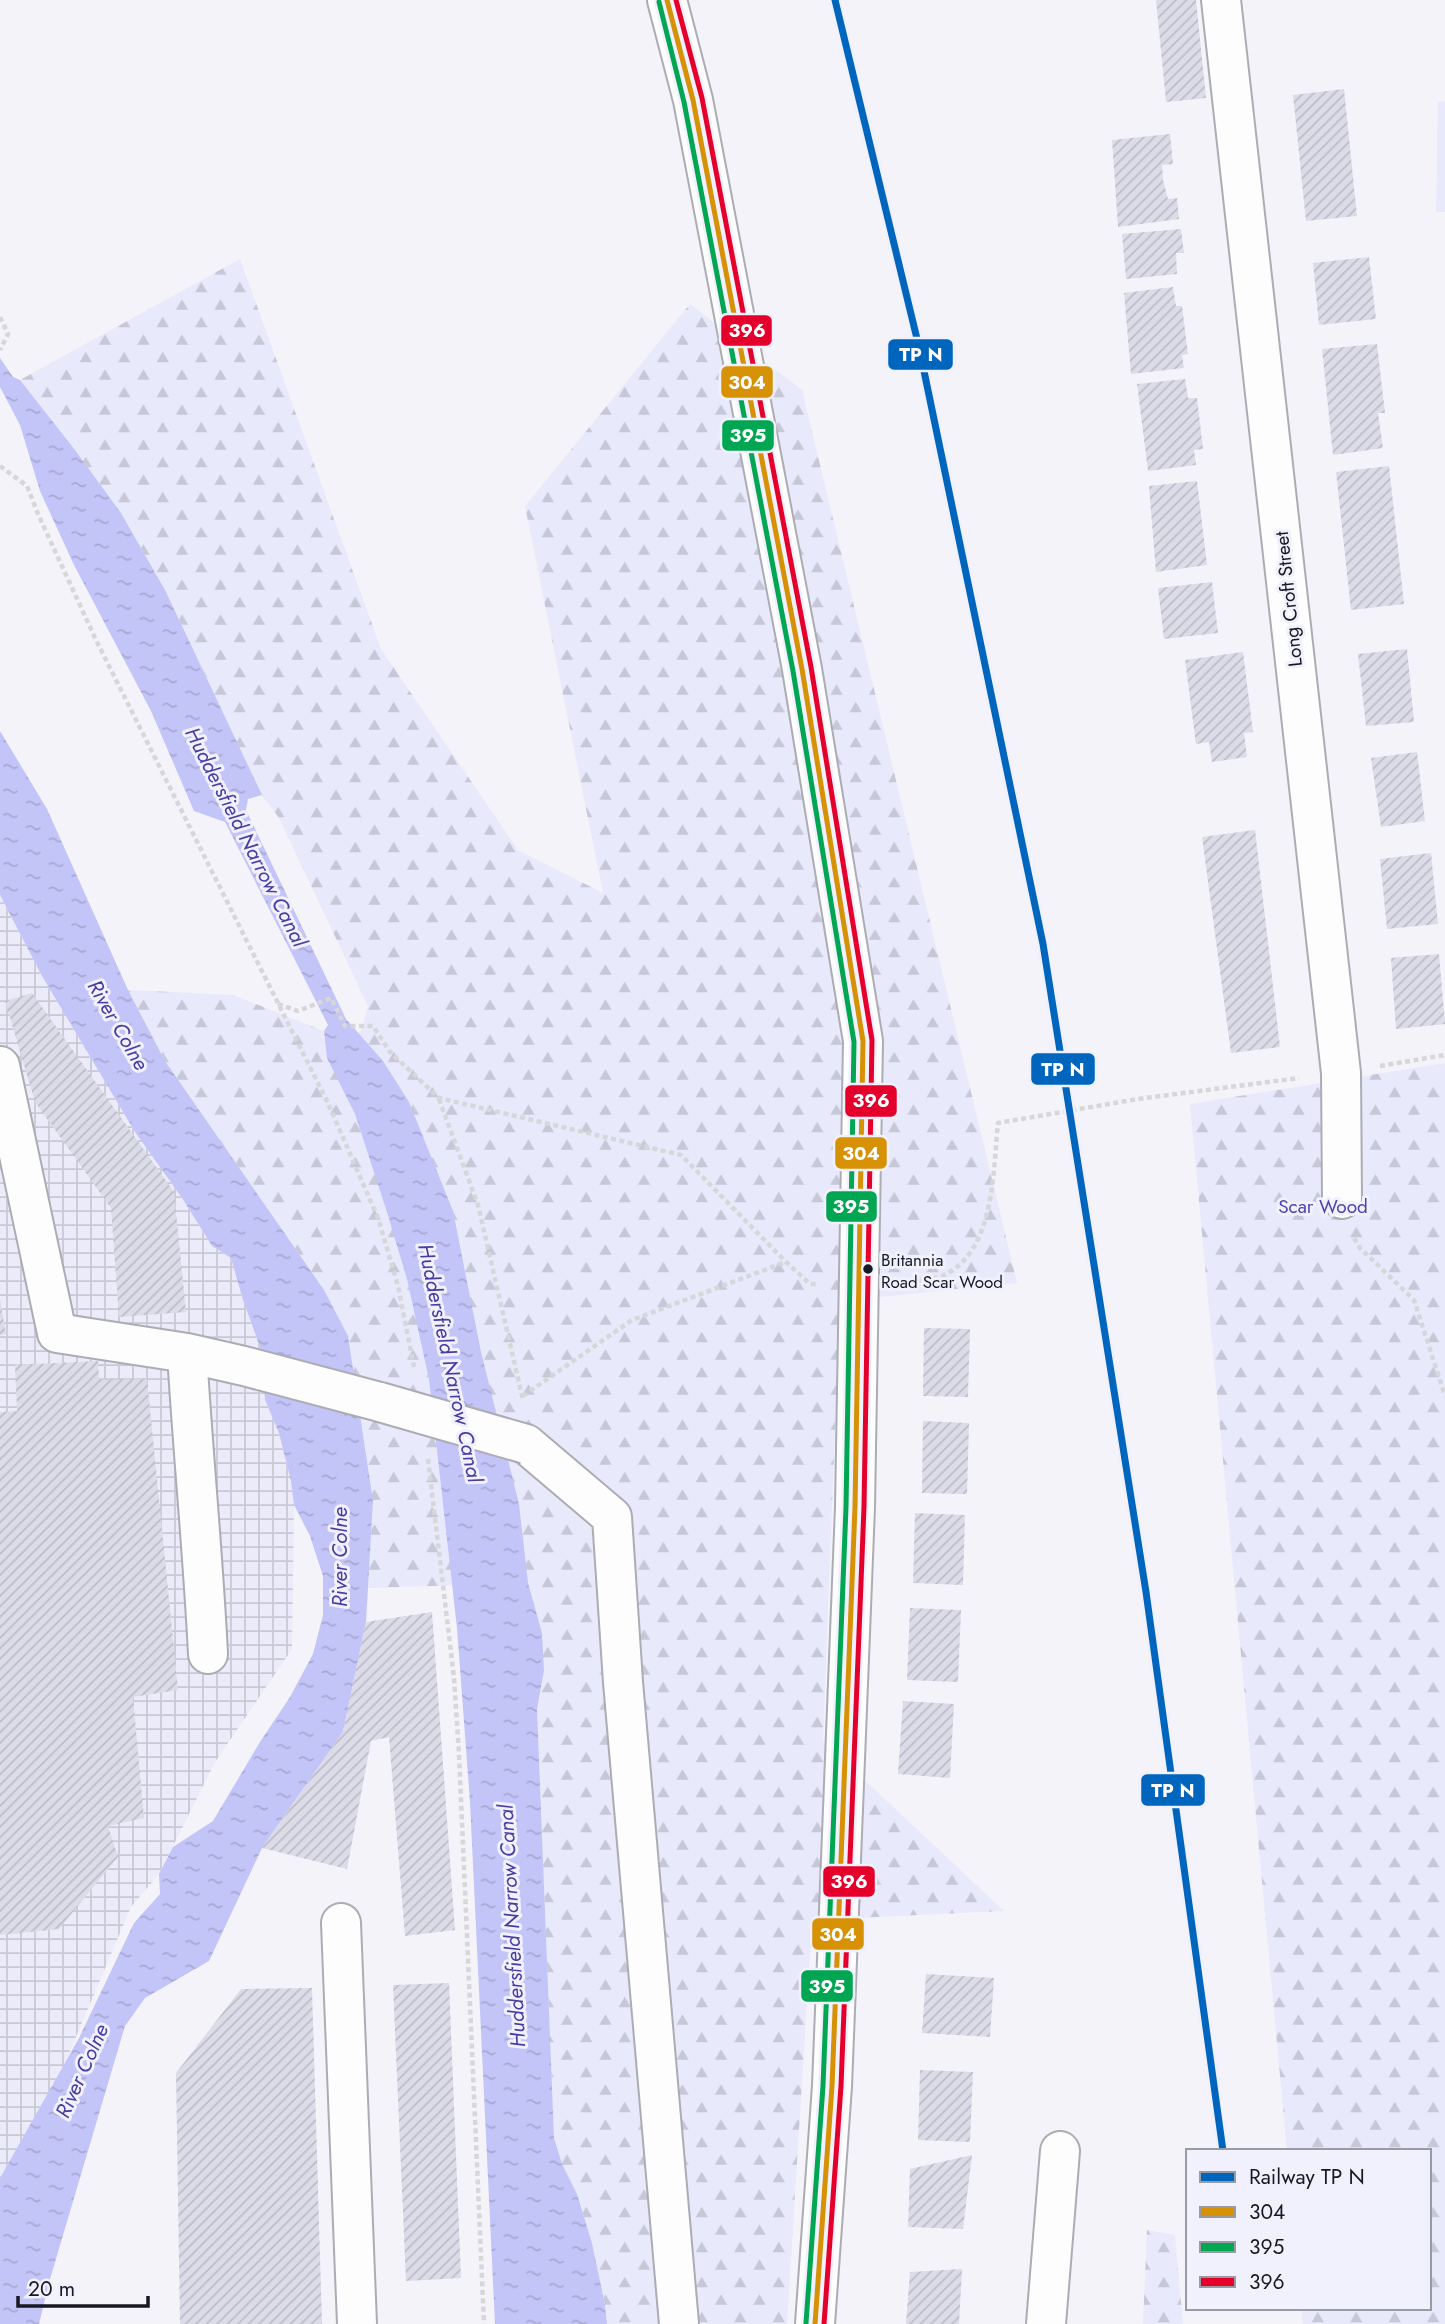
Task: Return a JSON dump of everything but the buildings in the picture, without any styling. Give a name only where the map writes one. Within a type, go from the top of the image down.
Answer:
[{"type":"street","points":[[667,0],[694,100],[797,642],[863,1041],[855,1507],[833,2059],[815,2324]]},
{"type":"street","name":"Long Croft Street","points":[[1221,0],[1341,1073],[1342,1199]]},
{"type":"street","points":[[0,1066],[57,1333],[187,1353],[244,1366],[527,1444],[612,1517],[623,1682],[678,2324]]},
{"type":"street","points":[[187,1353],[204,1556],[208,1654]]},
{"type":"street","points":[[341,1923],[357,2324]]},
{"type":"street","points":[[1046,2324],[1060,2151]]},
{"type":"path","points":[[0,317],[8,334],[0,351]]},
{"type":"path","points":[[278,1004],[298,1011],[331,998],[345,1026],[373,1026],[390,1052],[439,1098],[478,1205],[523,1396],[527,1444]]},
{"type":"path","points":[[439,1098],[681,1155],[810,1284],[859,1288],[946,1275],[972,1252],[987,1218],[998,1123],[1138,1099],[1341,1073],[1445,1055]]},
{"type":"path","points":[[1342,1199],[1340,1211],[1360,1248],[1414,1300],[1445,1396]]},
{"type":"path","points":[[523,1396],[632,1320],[786,1262]]},
{"type":"shaded area","points":[[0,895],[42,976],[135,1132],[212,1246],[231,1258],[260,1347],[265,1400],[279,1433],[294,1505],[292,1649],[215,1762],[159,1874],[131,1907],[64,2065],[0,2178]]},
{"type":"green space","points":[[1445,101],[1445,212],[1436,212],[1438,102]]},
{"type":"green space","points":[[240,259],[381,649],[518,850],[603,893],[525,506],[690,304],[802,390],[1017,1283],[840,1301],[823,1741],[1004,1911],[812,1920],[787,2324],[607,2324],[592,2243],[577,2194],[562,2164],[554,2139],[537,1709],[544,1671],[528,1583],[368,1588],[373,1501],[324,1290],[165,1061],[128,990],[233,995],[324,1031],[327,1057],[362,1030],[368,1006],[279,818],[262,795],[165,590],[121,513],[20,380]]},
{"type":"green space","name":"Scar Wood","points":[[1445,1063],[1445,2324],[1303,2324],[1301,2310],[1431,2310],[1431,2149],[1287,2149],[1190,1104]]},
{"type":"green space","points":[[1147,2230],[1175,2235],[1183,2324],[1143,2324]]},
{"type":"water","name":"Huddersfield Narrow Canal","points":[[0,358],[75,450],[121,513],[165,590],[262,795],[248,799],[246,810],[346,1019],[383,1061],[409,1102],[453,1211],[481,1352],[519,1504],[528,1583],[542,1633],[544,1671],[537,1709],[554,2138],[562,2164],[577,2194],[592,2243],[607,2324],[495,2324],[470,1802],[457,1628],[429,1379],[407,1279],[386,1209],[355,1114],[327,1058],[324,1031],[328,1025],[225,822],[194,811],[151,711],[74,565],[40,491],[20,425],[0,387]]},
{"type":"water","name":"River Colne","points":[[0,731],[47,809],[128,990],[165,1061],[324,1290],[348,1336],[373,1501],[366,1622],[343,1732],[262,1848],[209,1961],[145,1998],[125,2026],[39,2324],[0,2324],[0,2178],[79,2038],[134,1923],[160,1894],[159,1874],[173,1847],[213,1821],[290,1697],[313,1654],[323,1615],[323,1576],[310,1536],[294,1505],[279,1433],[265,1400],[260,1347],[231,1258],[212,1246],[135,1132],[42,976],[0,895]]},
{"type":"transit line","name":"304","points":[[667,0],[693,100],[802,669],[863,1041],[855,1507],[832,2086],[815,2324]]},
{"type":"transit line","name":"396","points":[[676,0],[702,98],[811,667],[872,1040],[864,1507],[841,2086],[824,2324]]},
{"type":"transit line","points":[[835,0],[919,347],[1043,944],[1146,1592],[1223,2149]]},
{"type":"transit line","name":"395","points":[[659,2],[684,102],[793,671],[854,1042],[846,1507],[823,2086],[806,2323]]},
{"type":"place","name":"Britannia Road Scar Wood","points":[[868,1269]]}]
